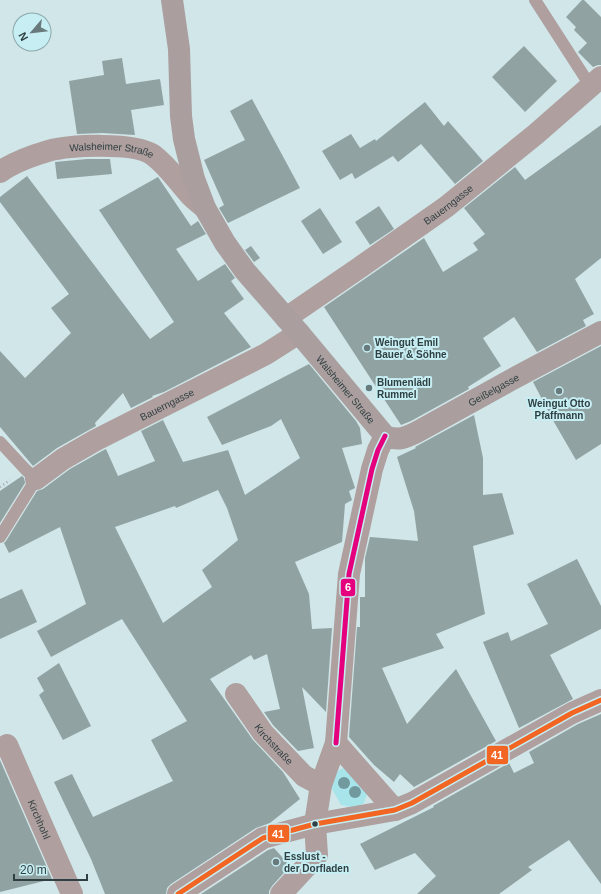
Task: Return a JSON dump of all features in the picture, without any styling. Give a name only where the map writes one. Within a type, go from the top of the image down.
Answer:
[{"type":"street","name":"Walsheimer Straße","points":[[172,0],[179,49],[181,116],[184,139],[194,179],[205,208],[225,243],[245,271],[385,436]]},
{"type":"street","name":"Bauerngasse","points":[[36,479],[63,459],[96,440],[266,354],[293,326],[359,268],[446,206],[536,134],[596,82]]},
{"type":"street","name":"Walsheimer Straße","points":[[0,172],[24,159],[49,151],[86,146],[117,146],[136,149],[152,154],[166,166],[192,198],[205,208]]},
{"type":"street","name":"Geißelgasse","points":[[385,436],[393,439],[402,439],[417,432],[601,332]]},
{"type":"street","points":[[280,894],[317,855],[315,824],[321,785],[336,743],[349,574],[372,469],[378,450],[385,436]]},
{"type":"street","name":"Kirchstraße","points":[[236,694],[263,733],[304,776],[321,785]]},
{"type":"street","points":[[178,894],[263,838],[315,824],[395,810],[412,803],[572,713],[601,700]]},
{"type":"street","points":[[336,743],[395,810]]},
{"type":"street","name":"Kirchhohl","points":[[7,745],[72,894]]},
{"type":"lane","points":[[535,0],[596,82]]},
{"type":"lane","points":[[0,442],[36,479]]},
{"type":"lane","name":"Bauerngasse","points":[[0,537],[36,479]]},
{"type":"shaded area","points":[[343,768],[352,771],[367,794],[364,803],[356,808],[341,805],[331,787],[334,773]]},
{"type":"building","points":[[582,0],[584,0],[601,17],[601,65],[593,67],[578,52],[587,43],[574,30],[576,27],[566,17]]},
{"type":"building","points":[[524,46],[557,81],[525,112],[492,77]]},
{"type":"building","points":[[122,58],[126,84],[160,79],[164,105],[131,110],[135,135],[102,133],[77,134],[69,81],[104,75],[102,61]]},
{"type":"building","points":[[252,99],[300,188],[228,223],[219,208],[224,205],[204,160],[245,140],[230,111]]},
{"type":"building","points":[[425,102],[444,126],[448,121],[483,161],[455,184],[421,144],[398,162],[393,156],[355,179],[352,173],[340,180],[322,151],[351,134],[360,148],[375,139],[376,141]]},
{"type":"building","points":[[601,125],[601,258],[575,279],[594,314],[583,320],[586,326],[537,352],[514,317],[483,338],[501,366],[468,387],[469,389],[401,425],[324,307],[424,238],[443,272],[478,250],[473,243],[485,234],[464,208],[515,167],[525,180]]},
{"type":"building","points":[[87,159],[110,159],[112,174],[57,179],[55,162]]},
{"type":"building","points":[[27,176],[150,339],[174,322],[99,210],[158,177],[191,226],[198,221],[206,234],[176,249],[198,281],[225,264],[235,278],[231,281],[244,299],[224,313],[251,347],[131,408],[123,393],[95,423],[96,426],[57,448],[33,466],[0,427],[0,351],[25,378],[71,333],[51,308],[69,294],[0,202],[0,197]]},
{"type":"building","points":[[379,206],[394,229],[370,245],[355,222]]},
{"type":"building","points":[[320,208],[342,242],[323,254],[301,221]]},
{"type":"building","points":[[251,246],[260,258],[254,262],[245,250]]},
{"type":"building","points":[[601,346],[601,444],[576,460],[533,382]]},
{"type":"building","points":[[309,364],[356,421],[360,428],[362,444],[342,448],[355,488],[349,491],[352,500],[345,504],[342,542],[295,562],[309,594],[312,629],[332,628],[326,712],[302,687],[314,748],[298,751],[273,725],[264,712],[280,709],[267,654],[254,660],[251,655],[210,679],[253,740],[283,772],[300,799],[270,823],[256,828],[171,884],[167,888],[166,894],[105,894],[91,859],[54,782],[72,774],[93,817],[173,781],[151,740],[187,721],[122,619],[51,657],[37,631],[86,604],[60,527],[9,553],[4,543],[37,491],[43,489],[70,469],[102,451],[106,449],[118,476],[155,461],[141,431],[163,420],[183,462],[228,450],[245,495],[300,458],[281,419],[271,426],[222,445],[207,417]],"holes":[[[218,490],[227,508],[238,540],[202,570],[212,587],[163,623],[115,527],[175,506],[176,508]]]},
{"type":"building","points":[[474,415],[483,458],[483,495],[502,493],[514,534],[473,546],[485,614],[436,634],[444,648],[382,668],[407,724],[456,669],[496,741],[414,787],[400,774],[394,782],[374,765],[349,737],[357,627],[360,627],[360,597],[365,597],[365,558],[370,537],[418,541],[414,511],[397,457]]},
{"type":"building","points":[[22,476],[25,483],[0,523],[0,491]]},
{"type":"building","points":[[577,559],[601,606],[601,629],[550,655],[573,699],[519,728],[483,642],[508,632],[511,641],[548,624],[527,584]]},
{"type":"building","points":[[22,589],[37,622],[0,639],[0,599]]},
{"type":"building","points":[[59,663],[91,726],[63,740],[39,695],[44,691],[37,678]]},
{"type":"building","points":[[601,714],[601,884],[569,840],[528,867],[532,870],[499,894],[417,894],[436,876],[415,853],[375,870],[360,844],[434,807],[433,806],[509,763],[514,773],[534,763],[529,752],[578,724]]},
{"type":"building","points":[[0,760],[52,879],[0,892]]},
{"type":"building","points":[[274,848],[290,866],[272,886],[269,894],[201,894],[268,850]]},
{"type":"transit line","name":"6","points":[[336,743],[349,574],[372,469],[378,450],[385,436]]},
{"type":"transit line","name":"41","points":[[178,894],[263,838],[315,824],[395,810],[412,803],[572,713],[601,700]]},
{"type":"place","name":"Weingut Emil Bauer & Söhne","points":[[367,348]]},
{"type":"place","name":"Blumenlädl Rummel","points":[[369,388]]},
{"type":"place","name":"Weingut Otto Pfaffmann","points":[[559,391]]},
{"type":"place","name":"Esslust - der Dorfladen","points":[[276,862]]}]
